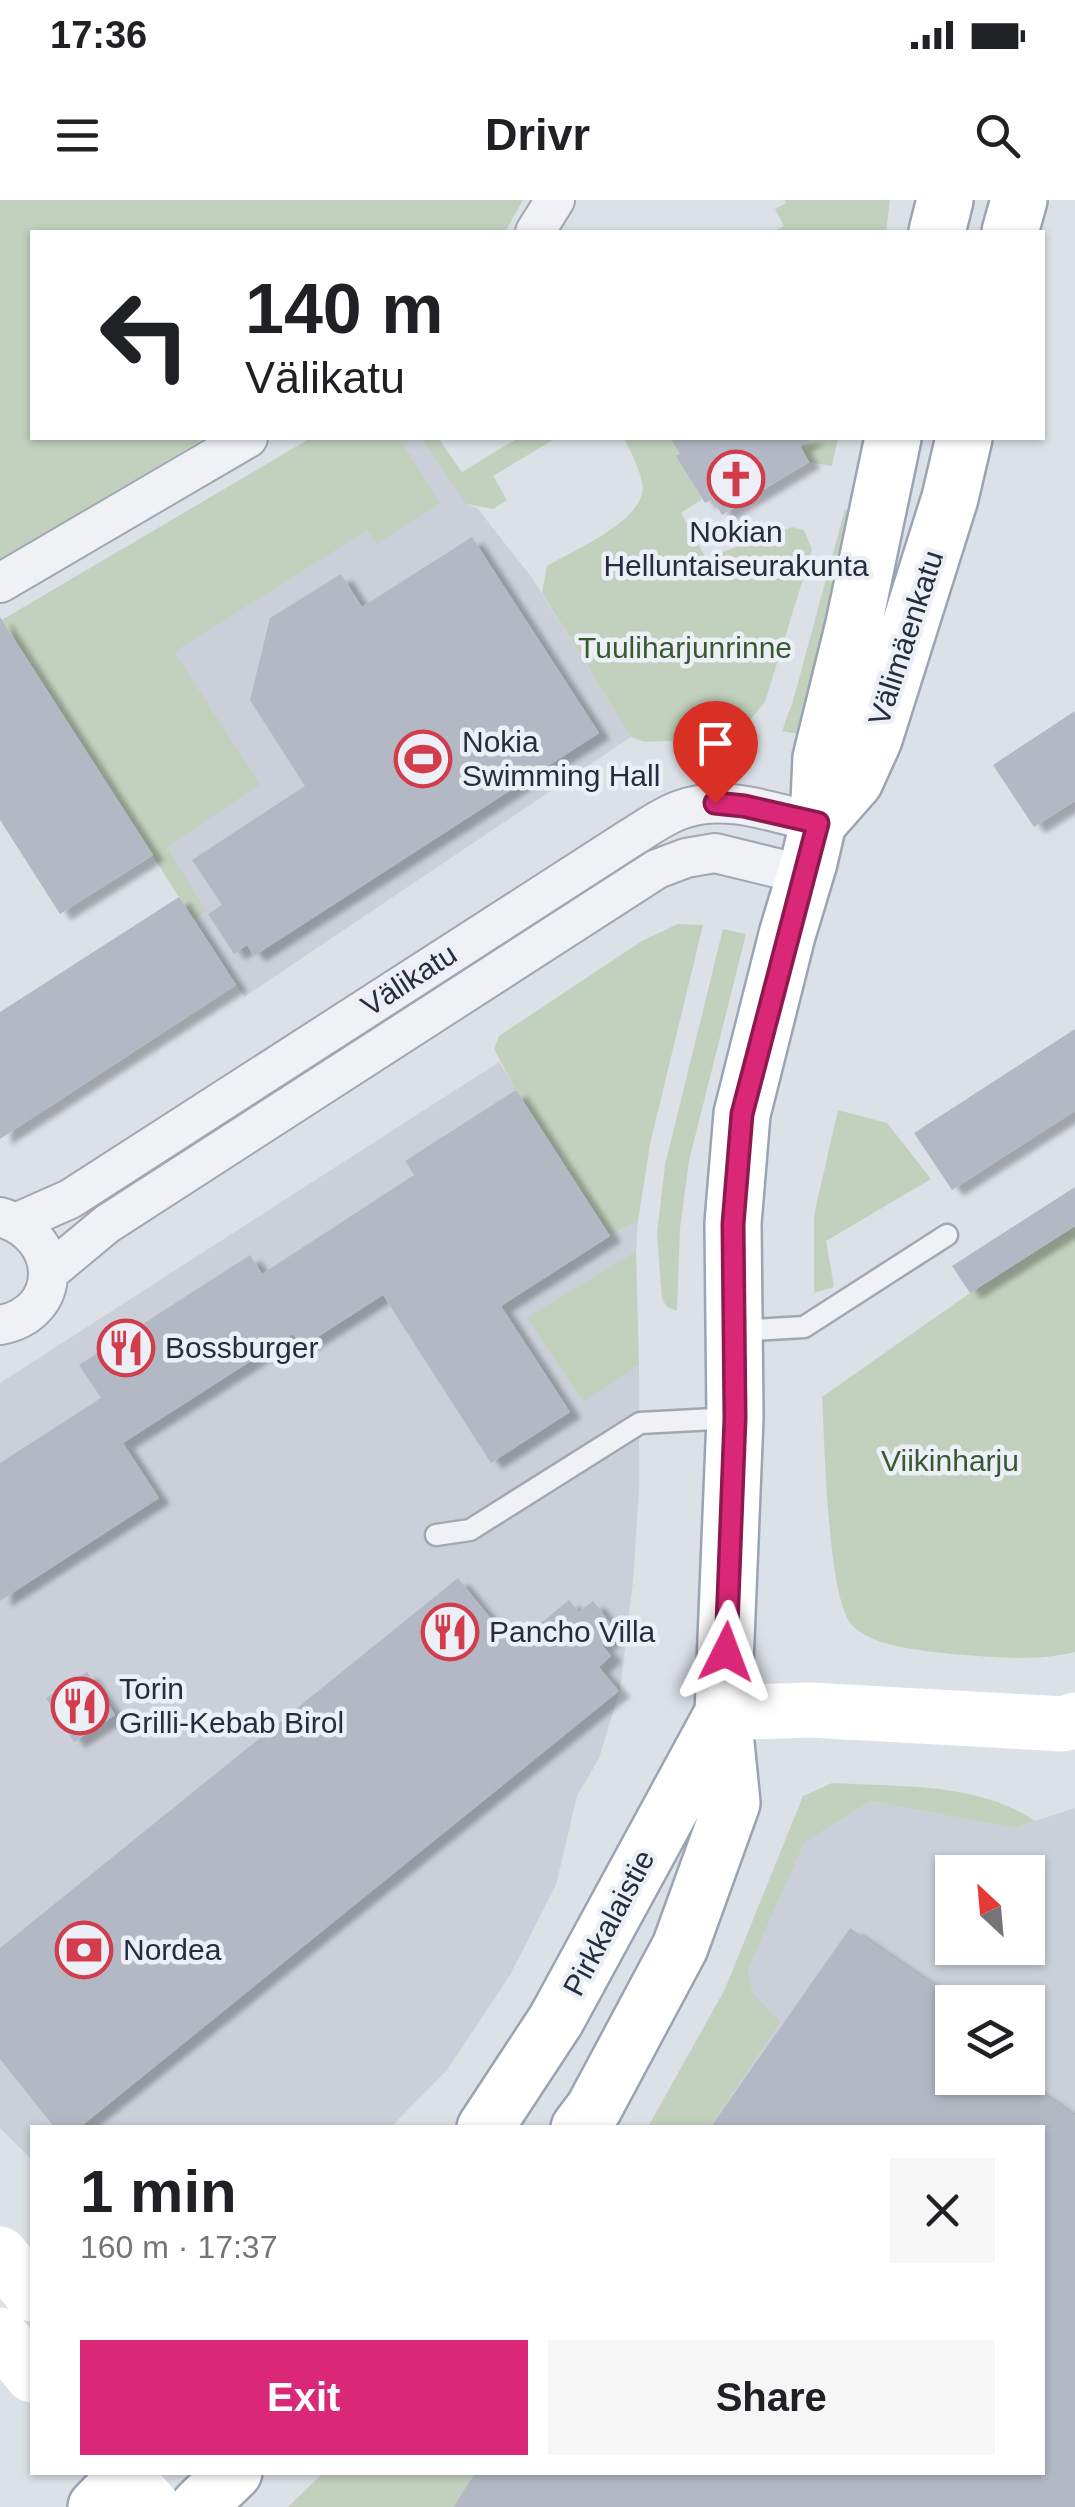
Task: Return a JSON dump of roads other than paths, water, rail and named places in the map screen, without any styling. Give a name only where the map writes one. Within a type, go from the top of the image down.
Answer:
[{"type":"main road","points":[[938,230],[945,200]]},
{"type":"main road","points":[[1011,230],[1019,200]]},
{"type":"main road","name":"Välimäenkatu","points":[[723,1713],[735,1418],[733,1224],[742,1114],[812,849],[821,758],[893,440]]},
{"type":"main road","name":"Välimäenkatu","points":[[812,849],[855,781],[874,738],[950,498],[964,440]]},
{"type":"main road","points":[[580,2125],[594,2108],[680,1948],[732,1803],[723,1713],[809,1710],[1063,1724],[1075,1720]]},
{"type":"main road","name":"Pirkkalaistie","points":[[487,2125],[556,2020],[723,1713]]},
{"type":"main road","points":[[12,2299],[30,2367]]},
{"type":"street","points":[[536,230],[555,200]]},
{"type":"street","points":[[0,583],[245,440]]},
{"type":"street","name":"Välikatu","points":[[9,1219],[70,1200],[615,847],[680,810],[715,803],[744,806],[812,849]]},
{"type":"street","name":"Välikatu","points":[[48,1273],[107,1224],[657,869],[715,853],[812,849]]},
{"type":"street","points":[[0,1326],[14,1323],[32,1311],[44,1293],[48,1273],[34,1234],[9,1219]]},
{"type":"lane","points":[[733,1331],[804,1327],[947,1235]]},
{"type":"lane","points":[[436,1535],[470,1530],[640,1423],[735,1418]]},
{"type":"place","name":"Nokian Helluntaiseurakunta","points":[[736,479]]},
{"type":"place","name":"Nokia Swimming Hall","points":[[423,759]]},
{"type":"place","name":"Bossburger","points":[[126,1348]]},
{"type":"place","name":"Pancho Villa","points":[[450,1632]]},
{"type":"place","name":"Torin Grilli-Kebab Birol","points":[[80,1706]]},
{"type":"place","name":"Nordea","points":[[84,1950]]},
{"type":"park label","name":"Tuuliharjunrinne","points":[[685,648]]},
{"type":"park label","name":"Viikinharju","points":[[950,1461]]}]
